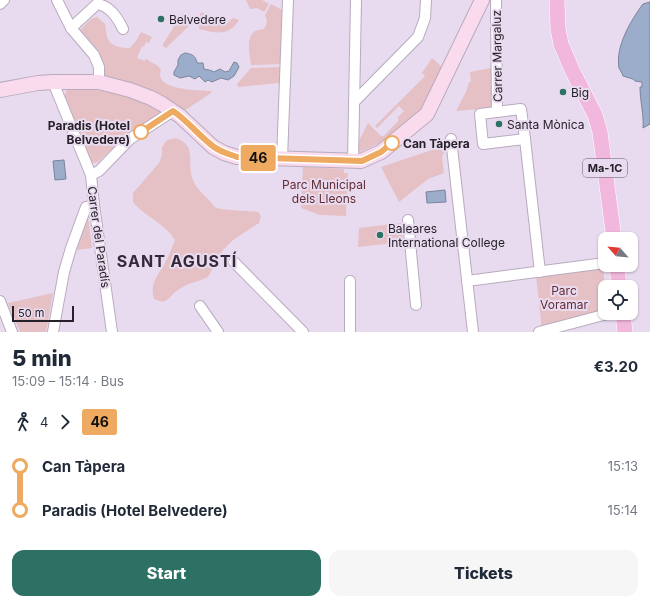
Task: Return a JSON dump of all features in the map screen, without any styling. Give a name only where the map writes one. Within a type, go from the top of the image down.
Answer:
[{"type":"main road","name":"Ma-1C","points":[[557,0],[558,29],[563,50],[595,115],[600,132],[613,232]]},
{"type":"main road","points":[[624,320],[625,332]]},
{"type":"street","points":[[0,4],[4,0]]},
{"type":"street","points":[[57,0],[72,28],[94,55],[99,67],[99,82]]},
{"type":"street","points":[[282,159],[288,0]]},
{"type":"street","points":[[353,160],[356,0]]},
{"type":"street","points":[[354,102],[418,37],[425,18],[426,0]]},
{"type":"street","points":[[0,90],[38,83],[99,82],[146,96],[173,111],[192,126],[213,146],[224,153],[237,157],[362,161],[381,152],[426,114],[482,0]]},
{"type":"street","name":"Carrer Margaluz","points":[[496,0],[497,112]]},
{"type":"street","points":[[72,28],[98,4],[106,6],[118,19],[123,29]]},
{"type":"street","points":[[53,82],[91,175]]},
{"type":"street","points":[[525,140],[482,144],[480,114],[522,108],[540,272]]},
{"type":"street","name":"Carrer del Paradís","points":[[112,332],[91,175],[99,171],[130,139],[173,111]]},
{"type":"street","points":[[451,139],[473,332]]},
{"type":"street","points":[[53,332],[63,276],[71,248],[86,207],[94,205]]},
{"type":"street","points":[[408,220],[416,305]]},
{"type":"street","points":[[234,262],[303,332]]},
{"type":"street","points":[[467,281],[598,264]]},
{"type":"street","points":[[350,281],[350,332]]},
{"type":"street","points":[[0,301],[12,332]]},
{"type":"street","points":[[200,306],[218,332]]},
{"type":"street","points":[[539,332],[598,316]]},
{"type":"green space","points":[[246,0],[262,0],[269,4],[264,12],[257,8],[250,9]]},
{"type":"green space","points":[[271,4],[282,10],[280,64],[251,65],[249,47],[250,38],[255,31],[264,29],[266,26],[267,19],[265,15]]},
{"type":"green space","points":[[202,12],[224,26],[233,18],[239,20],[231,29],[226,31],[216,32],[199,29],[199,16]]},
{"type":"green space","points":[[182,14],[192,20],[189,26],[166,48],[163,44]]},
{"type":"green space","points":[[97,17],[105,24],[107,37],[114,45],[123,48],[130,48],[141,32],[152,37],[149,43],[146,42],[144,47],[142,46],[137,58],[145,61],[146,58],[158,66],[161,70],[160,77],[170,86],[212,91],[211,93],[184,111],[141,87],[105,76],[98,50],[80,30],[91,19]]},
{"type":"green space","points":[[432,58],[442,67],[420,110],[382,142],[360,152],[358,151],[358,143],[368,123],[381,136],[384,136],[399,120],[397,118],[404,111],[399,106],[377,128],[375,126],[425,76],[422,73]]},
{"type":"green space","points":[[280,67],[279,83],[238,87],[237,84],[251,68]]},
{"type":"green space","points":[[491,68],[492,108],[456,111],[466,92],[469,82],[471,82],[470,72]]},
{"type":"green space","points":[[72,88],[118,94],[139,100],[160,110],[160,113],[125,136],[98,162],[94,163],[92,162],[65,97],[66,91]]},
{"type":"green space","points":[[176,138],[183,141],[189,150],[191,174],[194,183],[215,207],[258,212],[261,216],[259,223],[233,240],[223,250],[208,277],[181,288],[163,302],[154,299],[153,288],[175,240],[166,229],[143,212],[133,202],[133,193],[159,163],[162,155],[162,147],[167,140]]},
{"type":"green space","points":[[447,145],[442,157],[444,173],[428,179],[399,202],[381,167]]},
{"type":"green space","name":"Parc Municipal dels Lleons","points":[[303,167],[344,169],[344,173],[348,173],[346,216],[320,215],[301,208]]},
{"type":"green space","points":[[88,216],[92,248],[77,250]]},
{"type":"green space","name":"Baleares International College","points":[[401,223],[403,242],[358,247],[359,228]]},
{"type":"green space","name":"Parc Voramar","points":[[598,268],[598,272],[604,272],[604,280],[598,280],[598,314],[542,329],[536,276]]},
{"type":"green space","points":[[53,293],[46,332],[20,332],[8,303]]},
{"type":"water","points":[[650,2],[650,124],[643,128],[640,87],[642,87],[642,82],[623,76],[619,68],[618,60],[619,51],[629,26],[643,4]]},
{"type":"water","points":[[185,53],[193,56],[197,63],[203,63],[204,69],[214,72],[220,69],[225,72],[229,71],[234,62],[237,63],[239,67],[234,76],[228,80],[221,78],[212,82],[208,80],[205,82],[199,76],[195,79],[189,76],[180,78],[174,75],[174,72],[178,65],[178,60],[181,55]]},
{"type":"water","points":[[64,160],[66,179],[55,180],[53,161]]},
{"type":"water","points":[[445,190],[446,202],[427,203],[426,192]]},
{"type":"bus line","name":"46","points":[[141,132],[173,111],[192,126],[213,146],[224,153],[237,157],[362,161],[381,152],[392,143]]},
{"type":"place","name":"Belvedere","points":[[161,19]]},
{"type":"place","name":"Big","points":[[563,92]]},
{"type":"place","name":"Santa Mònica","points":[[499,124]]},
{"type":"place","name":"Paradis (Hotel Belvedere)","points":[[141,132]]},
{"type":"place","name":"Can Tàpera","points":[[392,143]]},
{"type":"place","name":"Baleares International College","points":[[380,235]]},
{"type":"district","name":"SANT AGUSTÍ","points":[[177,261]]}]
